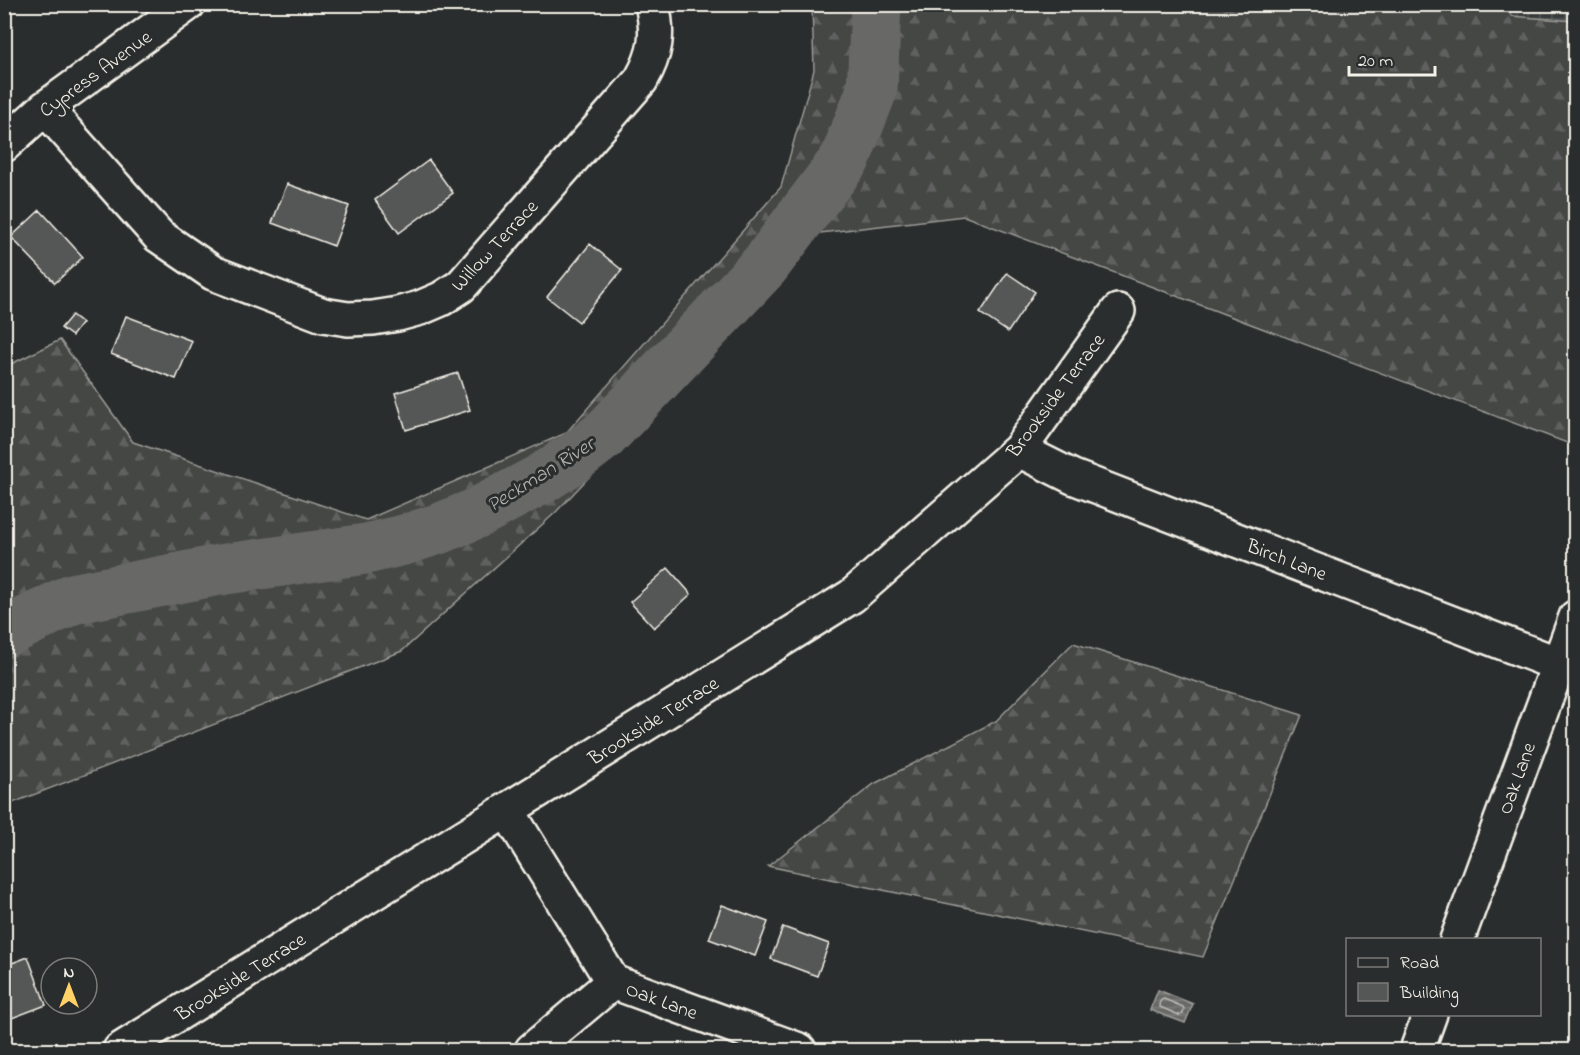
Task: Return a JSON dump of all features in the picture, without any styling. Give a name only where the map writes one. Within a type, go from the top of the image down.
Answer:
[{"type":"street","name":"Cypress Avenue","points":[[4,145],[45,108],[188,4]]},
{"type":"street","name":"Willow Terrace","points":[[45,108],[159,236],[213,273],[323,315],[348,319],[398,314],[441,299],[461,286],[641,80],[654,53],[656,38],[652,4]]},
{"type":"street","name":"Brookside Terrace","points":[[120,1050],[852,596],[1019,450],[1118,310]]},
{"type":"street","name":"Birch Lane","points":[[1019,450],[1073,477],[1558,664]]},
{"type":"street","name":"Oak Lane","points":[[1457,938],[1575,617]]},
{"type":"street","name":"Oak Lane","points":[[507,810],[613,982],[799,1050]]},
{"type":"street","points":[[532,1050],[613,982]]},
{"type":"street","points":[[1417,1050],[1429,1016]]},
{"type":"shaded area","points":[[1502,5],[1575,5],[1575,21],[1512,16]]},
{"type":"green space","points":[[812,5],[1502,5],[1512,16],[1575,21],[1575,446],[964,216],[820,233],[555,513],[402,651],[5,806],[5,367],[60,340],[133,442],[366,520],[566,433],[781,187],[814,70]]},
{"type":"green space","points":[[1073,643],[1302,715],[1203,957],[768,866],[874,784],[996,721]]},
{"type":"water","points":[[1158,990],[1193,1004],[1185,1023],[1150,1010]]},
{"type":"building","points":[[429,160],[453,193],[399,233],[375,200]]},
{"type":"building","points":[[287,184],[349,206],[334,246],[272,223]]},
{"type":"building","points":[[40,210],[83,257],[55,283],[11,237]]},
{"type":"building","points":[[590,244],[622,270],[579,322],[547,297]]},
{"type":"building","points":[[1007,273],[1035,292],[1008,332],[980,313]]},
{"type":"building","points":[[72,315],[82,323],[72,336],[61,328]]},
{"type":"building","points":[[126,316],[192,341],[176,379],[111,354]]},
{"type":"building","points":[[458,373],[470,410],[406,430],[395,393]]},
{"type":"building","points":[[668,568],[691,594],[654,628],[630,602]]},
{"type":"building","points":[[722,905],[768,922],[755,956],[709,939]]},
{"type":"building","points":[[783,927],[829,944],[817,976],[771,959]]},
{"type":"building","points":[[28,957],[39,986],[39,1008],[4,1021],[4,966]]},
{"type":"waterway","name":"Peckman River","points":[[4,633],[72,599],[219,570],[366,549],[404,540],[477,513],[543,478],[574,458],[604,435],[765,265],[845,159],[872,90],[876,4]]}]
